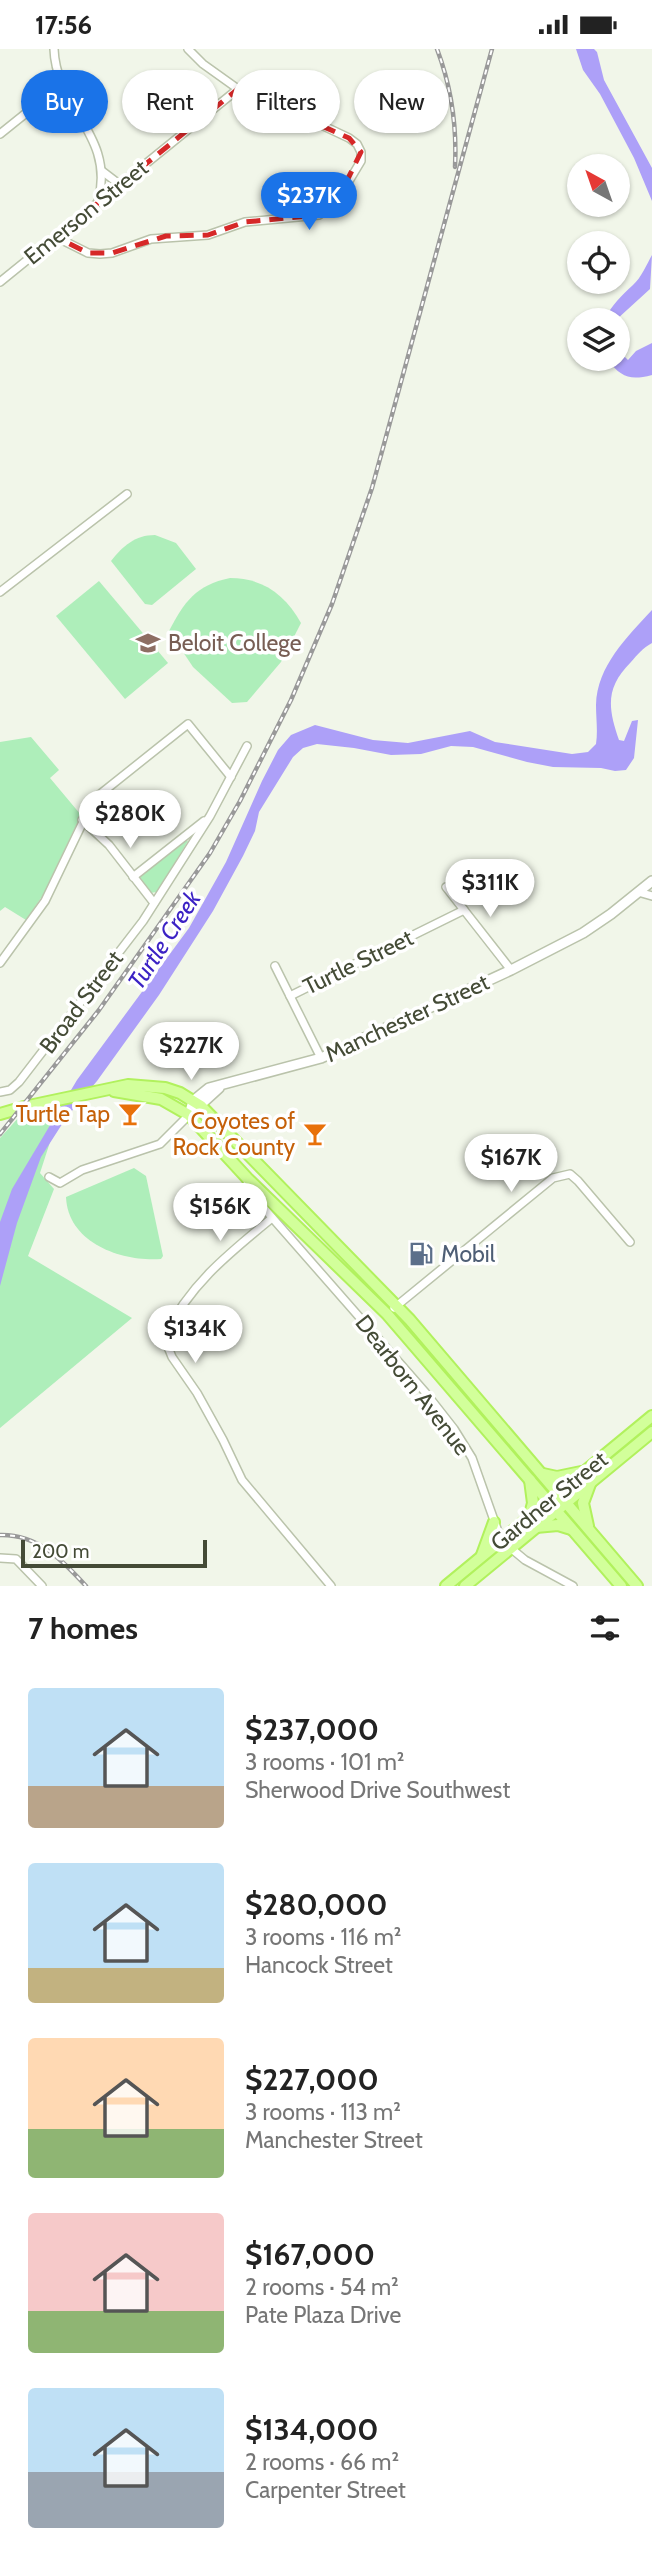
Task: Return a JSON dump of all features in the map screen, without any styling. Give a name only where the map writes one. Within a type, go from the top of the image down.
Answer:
[{"type":"main road","points":[[0,1114],[128,1085],[156,1086],[180,1093],[197,1104],[396,1306],[542,1474],[572,1529],[621,1586]]},
{"type":"main road","points":[[100,1091],[132,1093],[161,1099],[189,1115],[247,1178],[387,1314],[530,1480],[588,1528],[637,1586]]},
{"type":"main road","name":"Gardner Street","points":[[465,1586],[536,1527],[587,1469],[652,1416]]},
{"type":"main road","name":"Gardner Street","points":[[446,1586],[529,1518],[591,1482],[652,1432]]},
{"type":"main road","points":[[542,1474],[561,1477],[587,1469]]},
{"type":"main road","points":[[529,1518],[533,1503],[530,1480]]},
{"type":"main road","points":[[588,1528],[583,1503],[591,1482]]},
{"type":"main road","points":[[481,1556],[493,1519],[506,1526],[518,1527]]},
{"type":"main road","points":[[536,1527],[558,1525],[572,1529]]},
{"type":"street","points":[[54,49],[58,70]]},
{"type":"street","points":[[188,49],[203,64],[232,85]]},
{"type":"street","name":"Emerson Street","points":[[0,282],[232,94]]},
{"type":"street","points":[[2,129],[21,115]]},
{"type":"street","points":[[90,133],[100,155],[102,171],[98,203]]},
{"type":"street","points":[[56,237],[88,253],[112,253],[151,239],[208,235],[245,222],[319,215],[337,201],[361,162],[361,152],[357,144],[338,133]]},
{"type":"street","points":[[102,171],[119,184]]},
{"type":"street","points":[[0,592],[127,494]]},
{"type":"street","points":[[0,963],[45,901],[82,820],[101,792],[188,725],[231,777]]},
{"type":"street","name":"Broad Street","points":[[0,1091],[10,1090],[19,1082],[154,904],[210,816],[247,746]]},
{"type":"street","points":[[133,877],[210,816]]},
{"type":"street","points":[[82,820],[109,845],[154,904]]},
{"type":"street","name":"Manchester Street","points":[[189,1115],[197,1104],[224,1083],[321,1058],[511,970],[583,933],[652,881]]},
{"type":"street","points":[[446,887],[511,970]]},
{"type":"street","points":[[638,892],[652,895]]},
{"type":"street","name":"Turtle Street","points":[[290,996],[464,910]]},
{"type":"street","points":[[275,966],[321,1058]]},
{"type":"street","points":[[49,1177],[60,1183],[82,1170],[160,1144],[189,1115]]},
{"type":"street","points":[[387,1314],[560,1175],[570,1174],[578,1181],[630,1243]]},
{"type":"street","name":"Dearborn Avenue","points":[[247,1178],[248,1190],[416,1381],[454,1429],[472,1458],[501,1540],[510,1549],[573,1586]]},
{"type":"street","points":[[272,1218],[201,1279],[164,1337],[172,1357],[197,1393],[223,1440],[242,1481],[331,1586]]},
{"type":"street","points":[[3,1558],[21,1562],[42,1586]]},
{"type":"highlighted area","points":[[238,89],[349,138],[361,152],[337,201],[319,215],[245,222],[208,235],[166,236],[112,253],[88,253],[56,237]]},
{"type":"green space","points":[[155,535],[176,543],[196,569],[152,605],[145,604],[111,561],[130,542]]},
{"type":"green space","points":[[230,578],[252,581],[272,590],[288,604],[301,623],[281,662],[247,702],[232,703],[193,667],[169,631],[192,596],[208,585]]},
{"type":"green space","points":[[99,581],[168,663],[125,699],[56,616]]},
{"type":"green space","points":[[31,737],[59,770],[50,778],[81,815],[43,895],[26,920],[5,907],[0,911],[0,742]]},
{"type":"green space","points":[[188,841],[157,892],[150,893],[140,877]]},
{"type":"green space","points":[[61,1108],[40,1173],[54,1189],[28,1256],[132,1318],[0,1428],[0,1138],[20,1116]]},
{"type":"green space","points":[[134,1168],[146,1176],[163,1256],[161,1259],[130,1257],[100,1247],[76,1227],[69,1213],[66,1197]]},
{"type":"shaded area","points":[[576,49],[594,49],[597,52],[604,80],[652,168],[652,201],[634,158],[600,94],[583,70]]},
{"type":"shaded area","points":[[652,255],[650,289],[629,308],[612,308],[624,294],[630,294],[630,288],[639,279]]},
{"type":"shaded area","points":[[652,343],[652,375],[637,378],[618,371],[630,371],[630,358],[636,351]]},
{"type":"shaded area","points":[[652,610],[652,643],[640,652],[623,672],[611,699],[619,740],[624,741],[632,721],[638,720],[634,758],[626,770],[553,767],[473,747],[451,746],[421,754],[391,755],[317,744],[303,748],[293,757],[259,812],[255,831],[213,911],[159,995],[97,1081],[66,1118],[41,1157],[17,1223],[0,1286],[0,1222],[12,1189],[77,1080],[189,928],[226,862],[278,750],[291,735],[315,725],[373,740],[408,743],[470,731],[495,742],[572,754],[588,752],[596,744],[596,705],[602,677],[615,653]]},
{"type":"railway","points":[[437,49],[452,107],[455,167]]},
{"type":"railway","points":[[0,1134],[99,1010],[210,853],[240,801],[291,700],[332,604],[372,488],[492,49]]},
{"type":"railway","points":[[0,1535],[14,1536],[38,1544],[58,1558],[86,1586]]},
{"type":"place","name":"Beloit College","points":[[148,643]]},
{"type":"place","name":"Turtle Tap","points":[[130,1114]]},
{"type":"place","name":"Coyotes of Rock County","points":[[315,1134]]},
{"type":"place","name":"Mobil","points":[[421,1254]]},
{"type":"water label","name":"Turtle Creek","points":[[164,940]]}]
